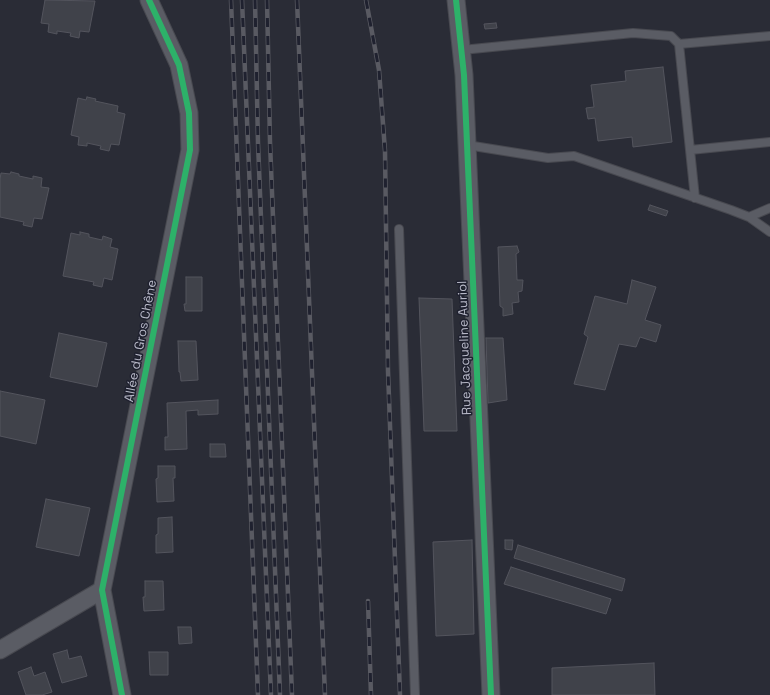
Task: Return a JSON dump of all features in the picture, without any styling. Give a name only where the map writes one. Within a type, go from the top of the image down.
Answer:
[{"type":"street","name":"Allée du Gros Chêne","points":[[119,694],[102,590],[190,150],[189,113],[179,65],[149,0]]},
{"type":"street","name":"Rue Jacqueline Auriol","points":[[456,0],[462,50],[467,145],[491,695]]},
{"type":"street","points":[[0,650],[102,590]]},
{"type":"lane","points":[[462,50],[633,33],[670,36],[679,44],[695,198]]},
{"type":"lane","points":[[679,44],[770,36]]},
{"type":"lane","points":[[690,150],[770,142]]},
{"type":"lane","points":[[467,145],[548,158],[574,156],[749,217],[770,232]]},
{"type":"lane","points":[[749,217],[770,208]]},
{"type":"lane","points":[[399,229],[415,695]]},
{"type":"building","points":[[45,0],[95,1],[89,32],[80,31],[79,38],[70,36],[71,33],[57,31],[57,34],[48,32],[49,24],[41,23]]},
{"type":"building","points":[[496,23],[497,28],[485,29],[484,24]]},
{"type":"building","points":[[663,67],[672,142],[633,147],[632,137],[598,141],[595,118],[588,119],[586,108],[594,107],[591,85],[626,81],[625,71]]},
{"type":"building","points":[[87,97],[96,99],[95,101],[118,106],[117,112],[125,114],[119,145],[111,144],[109,151],[100,149],[101,146],[87,143],[87,146],[78,145],[79,137],[71,135],[78,98],[86,100]]},
{"type":"building","points":[[11,172],[19,174],[19,176],[33,179],[33,176],[42,178],[41,187],[49,188],[42,219],[34,218],[32,227],[23,225],[24,222],[0,217],[1,173],[10,174]]},
{"type":"building","points":[[650,205],[668,211],[666,216],[648,210]]},
{"type":"building","points":[[80,232],[89,234],[89,237],[102,240],[103,236],[112,239],[110,247],[118,249],[112,280],[104,278],[102,287],[93,285],[94,282],[63,276],[71,233],[80,235]]},
{"type":"building","points":[[517,246],[519,252],[516,254],[517,280],[523,280],[522,291],[518,292],[519,302],[512,303],[513,314],[503,316],[503,308],[500,306],[498,247]]},
{"type":"building","points":[[186,277],[202,277],[202,311],[185,311],[184,304],[186,304]]},
{"type":"building","points":[[632,280],[656,287],[645,320],[661,325],[656,342],[640,337],[636,347],[619,344],[605,390],[574,384],[588,337],[584,334],[595,296],[627,304]]},
{"type":"building","points":[[419,298],[452,299],[457,431],[424,431]]},
{"type":"building","points":[[59,333],[107,343],[97,387],[50,377]]},
{"type":"building","points":[[486,338],[503,338],[507,400],[488,403]]},
{"type":"building","points":[[178,341],[196,341],[198,380],[181,381],[179,372]]},
{"type":"building","points":[[0,391],[45,400],[36,444],[0,436]]},
{"type":"building","points":[[218,400],[218,414],[198,415],[198,410],[186,411],[187,449],[165,450],[165,437],[168,437],[167,403]]},
{"type":"building","points":[[210,444],[225,444],[226,457],[210,457]]},
{"type":"building","points":[[158,466],[175,466],[175,478],[173,478],[174,501],[157,502],[156,479],[158,478]]},
{"type":"building","points":[[46,499],[90,508],[79,556],[36,547]]},
{"type":"building","points":[[172,517],[173,552],[156,553],[158,518]]},
{"type":"building","points":[[472,540],[474,634],[436,636],[433,542]]},
{"type":"building","points":[[505,540],[513,540],[512,550],[505,549]]},
{"type":"building","points":[[518,545],[625,579],[622,591],[514,558]]},
{"type":"building","points":[[511,567],[611,599],[606,614],[504,584]]},
{"type":"building","points":[[145,581],[163,581],[164,610],[144,611],[143,597],[145,597]]},
{"type":"building","points":[[178,627],[191,627],[192,643],[179,644]]},
{"type":"building","points":[[67,650],[69,659],[81,656],[87,676],[62,683],[53,654]]},
{"type":"building","points":[[149,652],[168,652],[168,675],[150,675]]},
{"type":"building","points":[[654,663],[655,695],[552,695],[552,668]]},
{"type":"building","points":[[31,667],[34,676],[45,672],[52,692],[42,695],[26,695],[18,672]]},
{"type":"railway","points":[[231,0],[258,695]]},
{"type":"railway","points":[[242,0],[271,695]]},
{"type":"railway","points":[[255,0],[258,143],[280,695]]},
{"type":"railway","points":[[267,0],[270,142],[292,695]]},
{"type":"railway","points":[[297,0],[325,695]]},
{"type":"railway","points":[[366,0],[379,70],[385,151],[388,371],[400,695]]},
{"type":"railway","points":[[368,601],[371,695]]},
{"type":"cycle path","points":[[122,695],[102,590],[190,150],[189,113],[179,65],[149,0]]},
{"type":"cycle path","points":[[456,0],[464,75],[491,695]]}]
